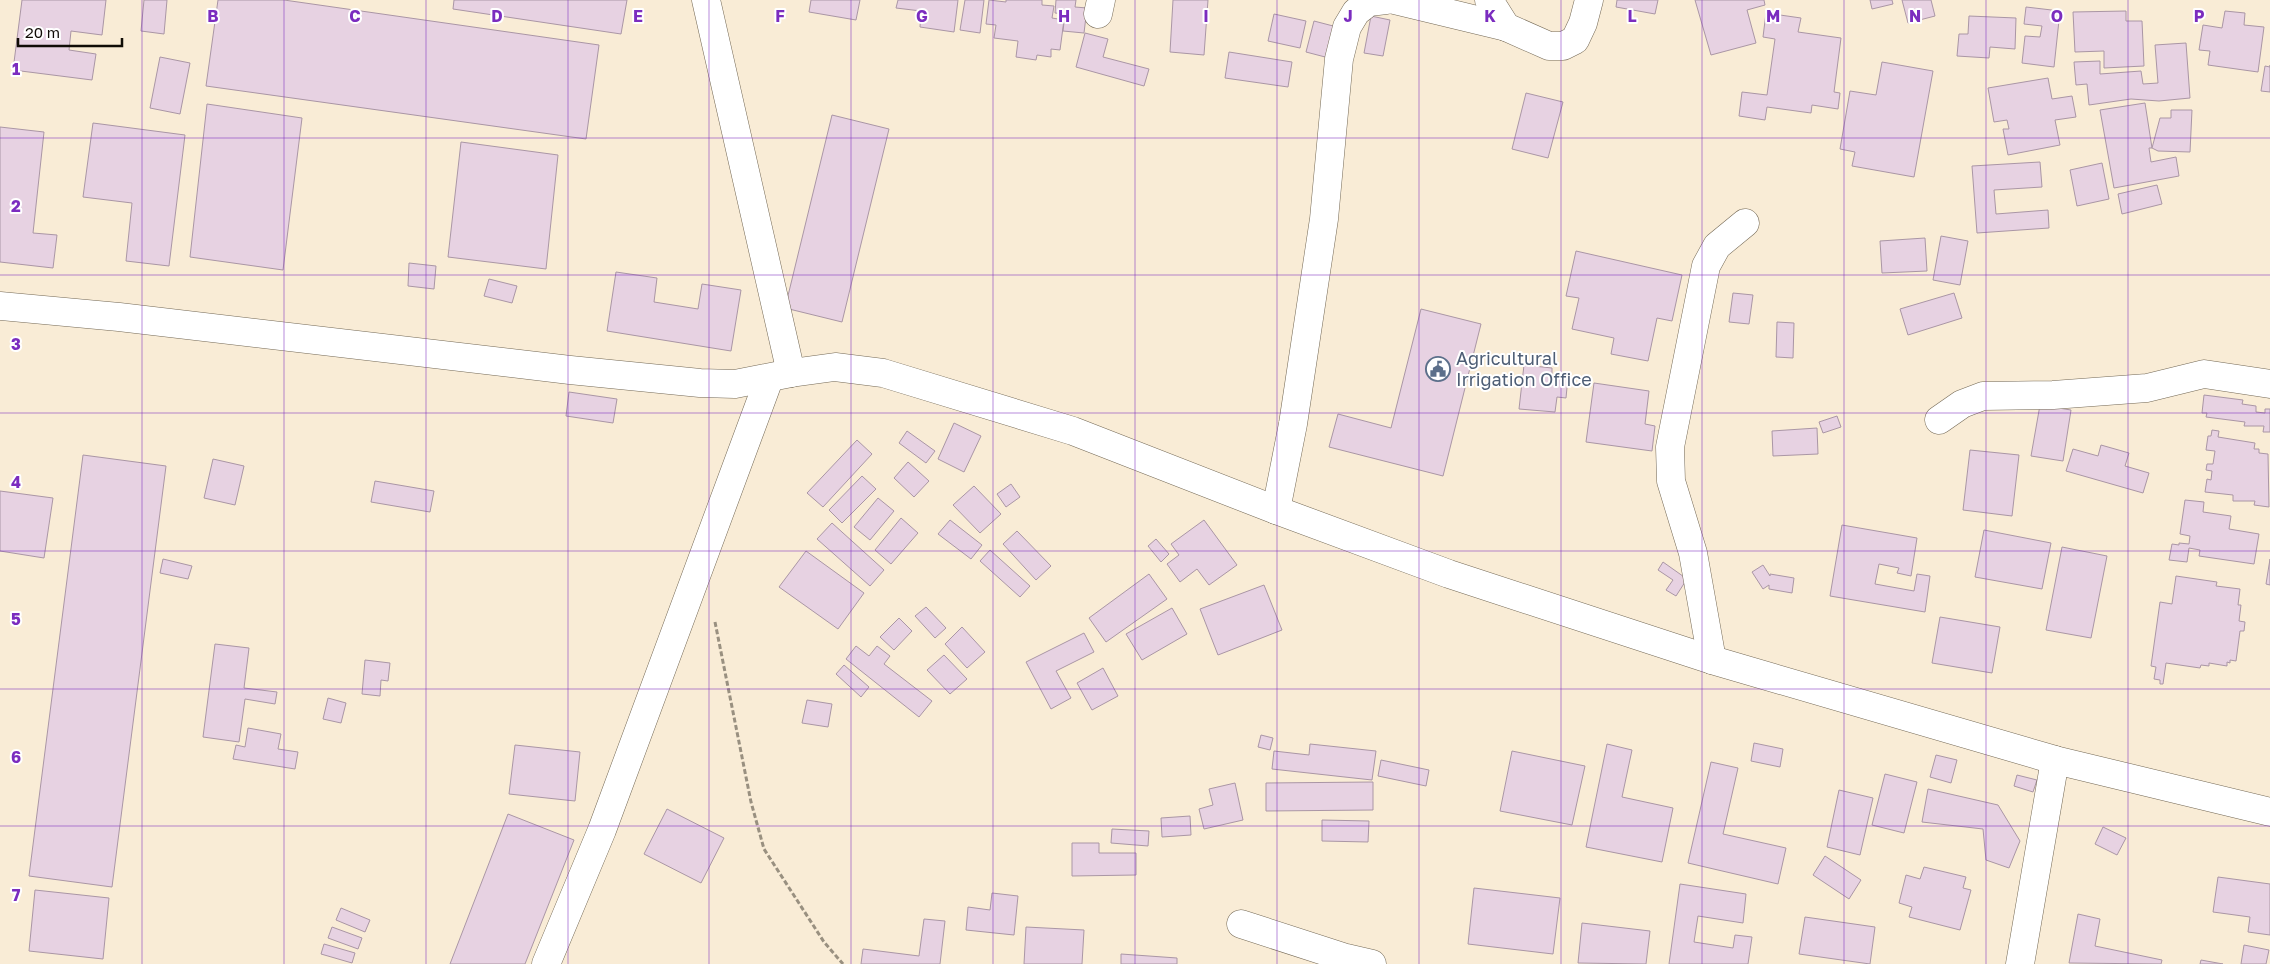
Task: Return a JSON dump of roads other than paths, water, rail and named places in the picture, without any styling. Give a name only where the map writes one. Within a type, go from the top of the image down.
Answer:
[{"type":"street","points":[[546,964],[605,821],[780,376],[706,0]]},
{"type":"street","points":[[1276,510],[1293,424],[1324,219],[1339,59],[1347,27],[1356,12],[1369,2],[1386,0]]},
{"type":"street","points":[[1394,0],[1506,28],[1549,46],[1563,46],[1575,40],[1583,23],[1589,0]]},
{"type":"street","points":[[1489,0],[1506,28]]},
{"type":"street","points":[[1712,660],[1693,553],[1671,481],[1670,447],[1706,266],[1717,246],[1745,223]]},
{"type":"street","points":[[0,306],[119,317],[570,370],[700,383],[735,384],[835,367],[883,373],[1073,431],[1276,510],[1449,574],[1712,660],[2055,760],[2270,812]]},
{"type":"street","points":[[1939,420],[1962,404],[1984,396],[2053,395],[2147,388],[2204,374],[2270,384]]},
{"type":"street","points":[[2020,964],[2055,760]]},
{"type":"street","points":[[1241,924],[1346,958],[1372,964]]},
{"type":"place","name":"Agricultural Irrigation Office","points":[[1438,369]]}]
